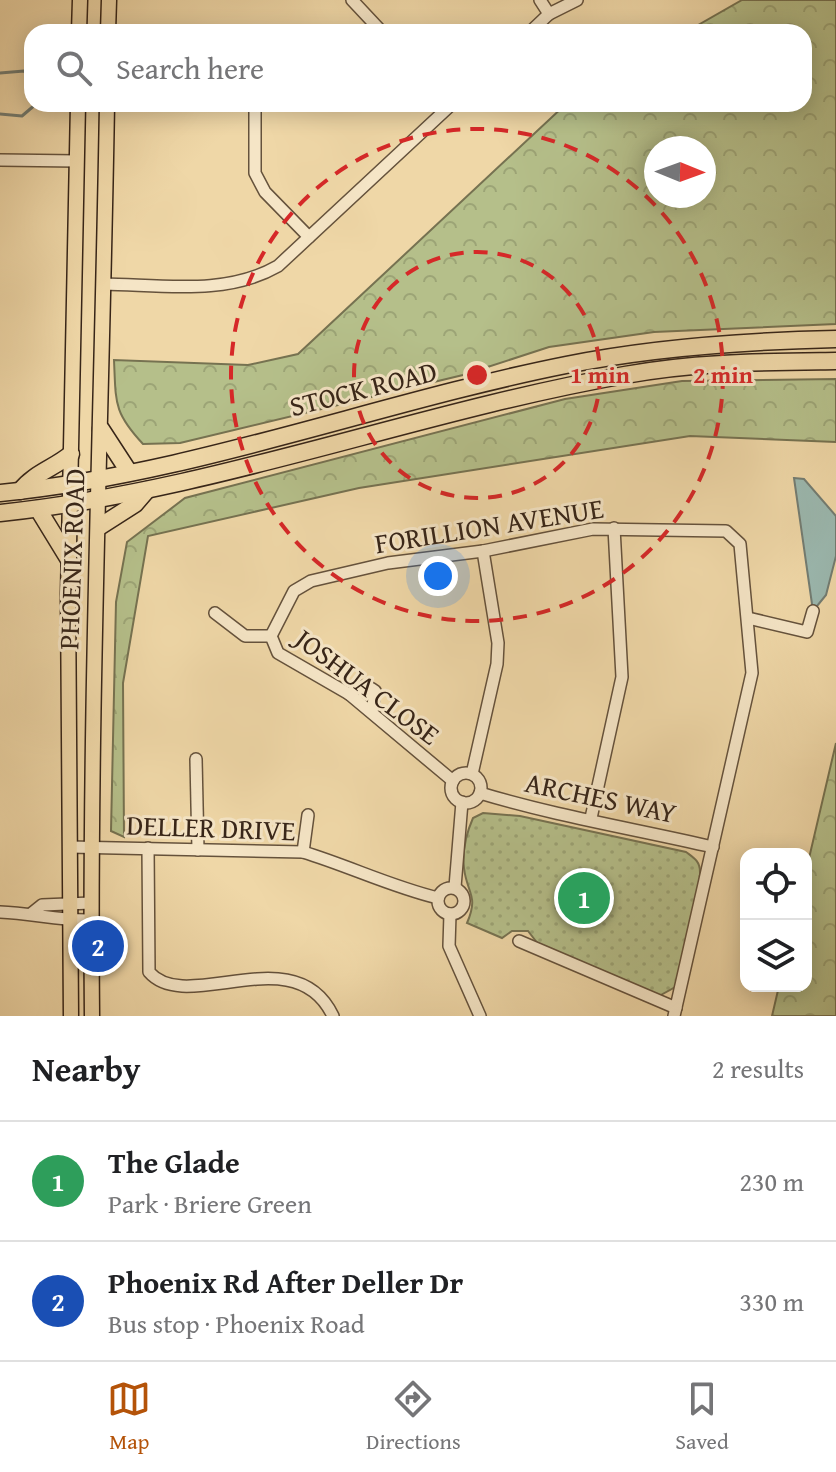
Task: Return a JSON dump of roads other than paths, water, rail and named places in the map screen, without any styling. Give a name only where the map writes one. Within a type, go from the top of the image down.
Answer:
[{"type":"highway","name":"STOCK ROAD","points":[[0,493],[100,479],[611,356],[701,344],[836,339]]},
{"type":"highway","name":"STOCK ROAD","points":[[0,513],[69,505],[147,490],[618,376],[693,366],[836,361]]},
{"type":"highway","points":[[101,429],[129,472]]},
{"type":"highway","points":[[20,491],[31,477],[55,467],[71,454]]},
{"type":"highway","points":[[99,527],[135,504],[147,490]]},
{"type":"highway","points":[[38,509],[68,558]]},
{"type":"main road","points":[[79,24],[80,0]]},
{"type":"main road","points":[[108,24],[109,0]]},
{"type":"main road","name":"PHOENIX ROAD","points":[[71,1016],[68,558],[78,112]]},
{"type":"main road","name":"PHOENIX ROAD","points":[[92,1016],[92,711],[99,527],[107,112]]},
{"type":"street","points":[[352,0],[374,24]]},
{"type":"street","points":[[540,0],[549,14]]},
{"type":"street","points":[[538,24],[549,14],[577,0]]},
{"type":"street","points":[[255,112],[255,173],[265,192],[309,237]]},
{"type":"street","points":[[104,284],[234,284],[255,279],[278,266],[443,112]]},
{"type":"street","points":[[0,160],[77,161]]},
{"type":"street","points":[[591,818],[622,677],[614,528]]},
{"type":"street","name":"FORILLION AVENUE","points":[[271,636],[294,591],[311,581],[388,563],[483,551],[614,528],[726,531],[740,544],[752,673],[675,1012]]},
{"type":"street","points":[[462,802],[474,800],[480,793],[480,785],[472,774],[497,664],[498,643],[483,551]]},
{"type":"street","points":[[748,618],[807,632],[813,611]]},
{"type":"street","name":"JOSHUA CLOSE","points":[[215,613],[245,636],[271,636],[278,653],[349,694],[453,781]]},
{"type":"street","points":[[349,694],[362,685],[369,685],[375,691],[372,712]]},
{"type":"street","points":[[196,759],[198,850]]},
{"type":"street","points":[[462,802],[451,792],[453,781],[458,775],[472,774]]},
{"type":"street","name":"ARCHES WAY","points":[[480,793],[547,813],[591,818],[713,847]]},
{"type":"street","points":[[455,887],[462,802]]},
{"type":"street","points":[[303,852],[308,815]]},
{"type":"street","name":"DELLER DRIVE","points":[[70,847],[303,852],[403,890],[438,898]]},
{"type":"street","points":[[148,848],[149,972],[157,982],[168,987],[226,986],[281,979],[302,984],[327,1003],[333,1016]]},
{"type":"street","points":[[448,887],[455,887],[465,896],[465,903],[457,913],[450,914],[440,909],[438,898],[448,887]]},
{"type":"street","points":[[32,913],[42,905],[91,903]]},
{"type":"street","points":[[0,912],[32,913],[42,919],[91,920]]},
{"type":"street","points":[[450,914],[449,946],[480,1016]]},
{"type":"street","points":[[519,941],[675,1012]]},
{"type":"water","points":[[794,478],[804,479],[836,516],[836,556],[826,595],[813,611]]},
{"type":"waterway","points":[[0,73],[24,71]]},
{"type":"waterway","points":[[0,114],[22,116],[27,112]]},
{"type":"place","name":"The Glade","points":[[584,898]]},
{"type":"place","name":"Phoenix Rd After Deller Dr","points":[[98,946]]}]
